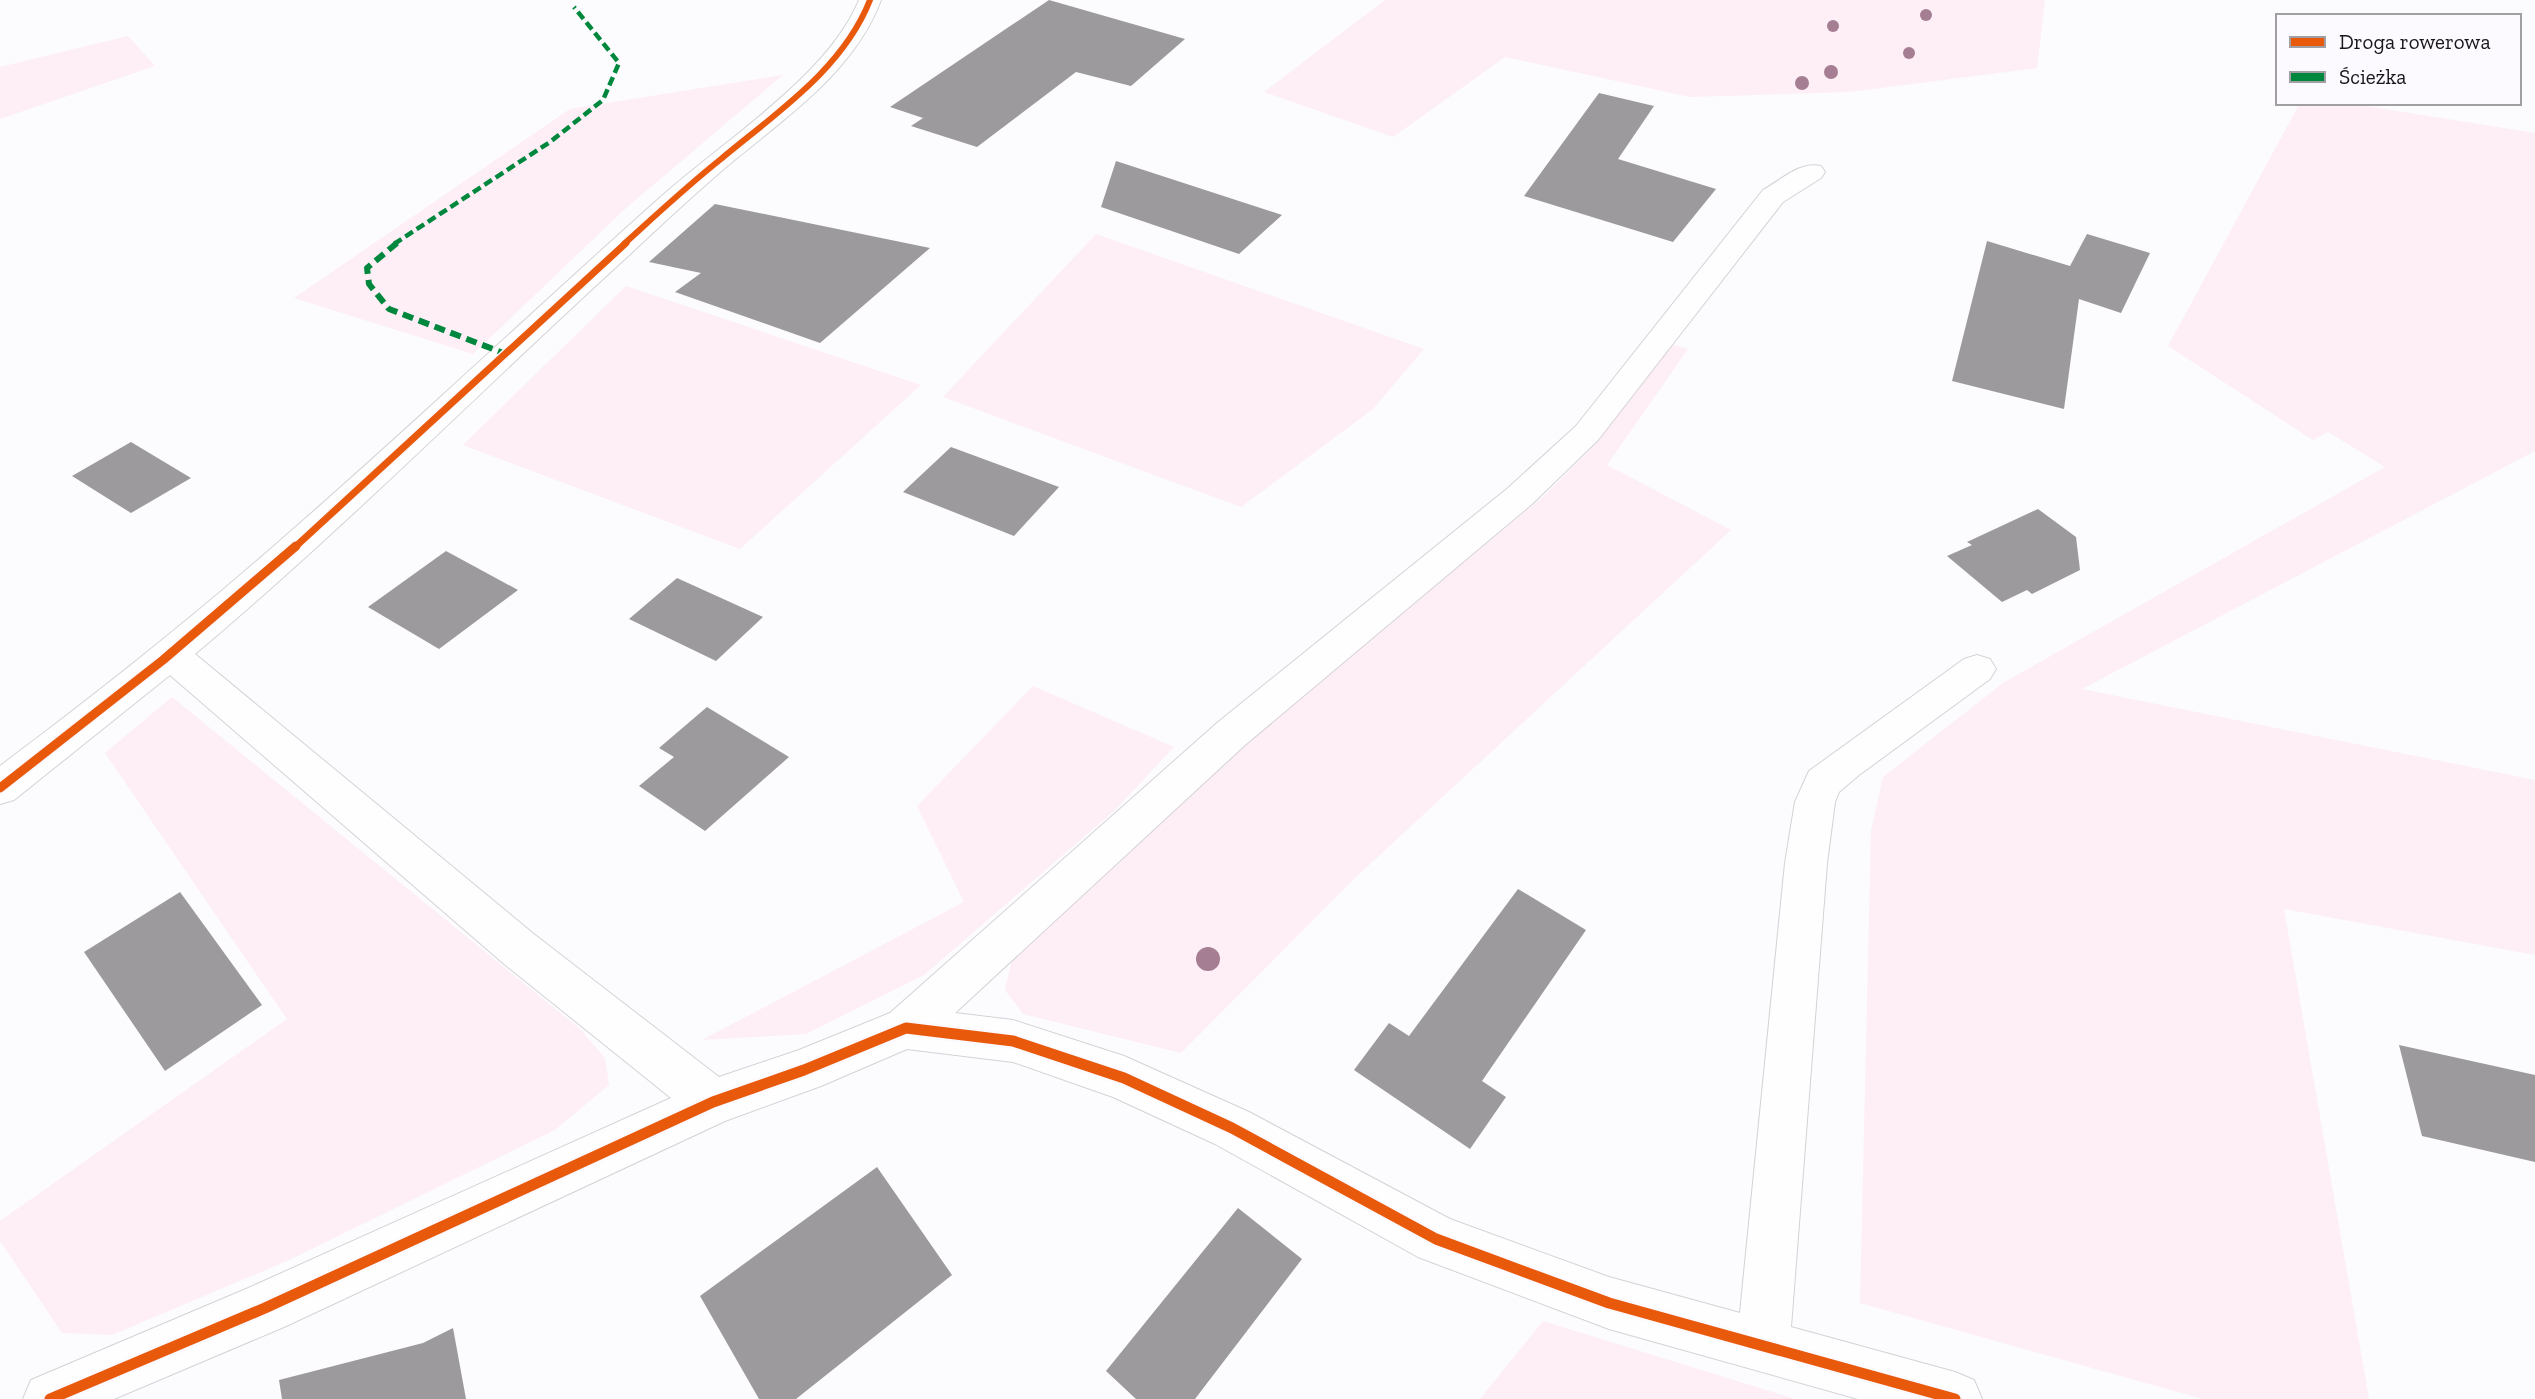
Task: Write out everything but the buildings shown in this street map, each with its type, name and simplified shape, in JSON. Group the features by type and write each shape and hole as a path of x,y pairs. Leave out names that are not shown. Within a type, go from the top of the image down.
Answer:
{"street":[{"path":"0,788 170,654 320,526 654,217 805,87 836,57 854,33 870,0"},
{"path":"50,1399 265,1308 713,1102 804,1070 906,1028 1231,734 1520,496 1577,442 1773,196 1812,172"},
{"path":"170,654 519,949 713,1102"},
{"path":"1763,1347 1806,863 1817,793 1824,782 1845,764 1977,669"},
{"path":"906,1028 1013,1041 1124,1078 1232,1128 1436,1239 1609,1303 1955,1399"}],"shaded area":[{"path":"1385,0 2045,0 2037,68 1849,92 1690,97 1505,57 1393,137 1264,92"},
{"path":"128,36 155,66 0,119 0,67"},
{"path":"783,75 625,209 473,354 294,298 570,109"},
{"path":"2299,105 2360,105 2535,133 2535,451 2082,689 2535,780 2535,955 2284,909 2369,1399 2203,1399 1860,1303 1871,831 1883,777 2003,683 2385,467 2328,432 2313,440 2168,346"},
{"path":"1096,234 1424,349 1373,409 1241,507 943,397"},
{"path":"626,286 921,385 740,549 463,445"},
{"path":"1671,344 1688,349 1607,465 1731,530 1356,877 1181,1053 1023,1014 1005,990 1012,959 1199,781 1544,496 1586,454"},
{"path":"1033,686 1174,747 1114,811 924,975 806,1034 702,1040 964,902 917,806"},
{"path":"172,697 580,1029 605,1058 609,1085 555,1130 287,1261 112,1335 62,1333 0,1241 0,1221 287,1019 105,753"},
{"path":"1543,1321 1792,1398 1794,1399 1480,1399"}],"marked path":[{"path":"506,354 389,309 369,284 367,268 390,247 550,142 603,100 619,63 574,7"}],"cycle path":[{"path":"0,788 123,693 242,594 674,199 811,82 849,41 862,21 870,0"},
{"path":"50,1399 265,1308 713,1102 804,1070 906,1028 1013,1041 1124,1078 1232,1128 1436,1239 1609,1303 1955,1399"}]}
